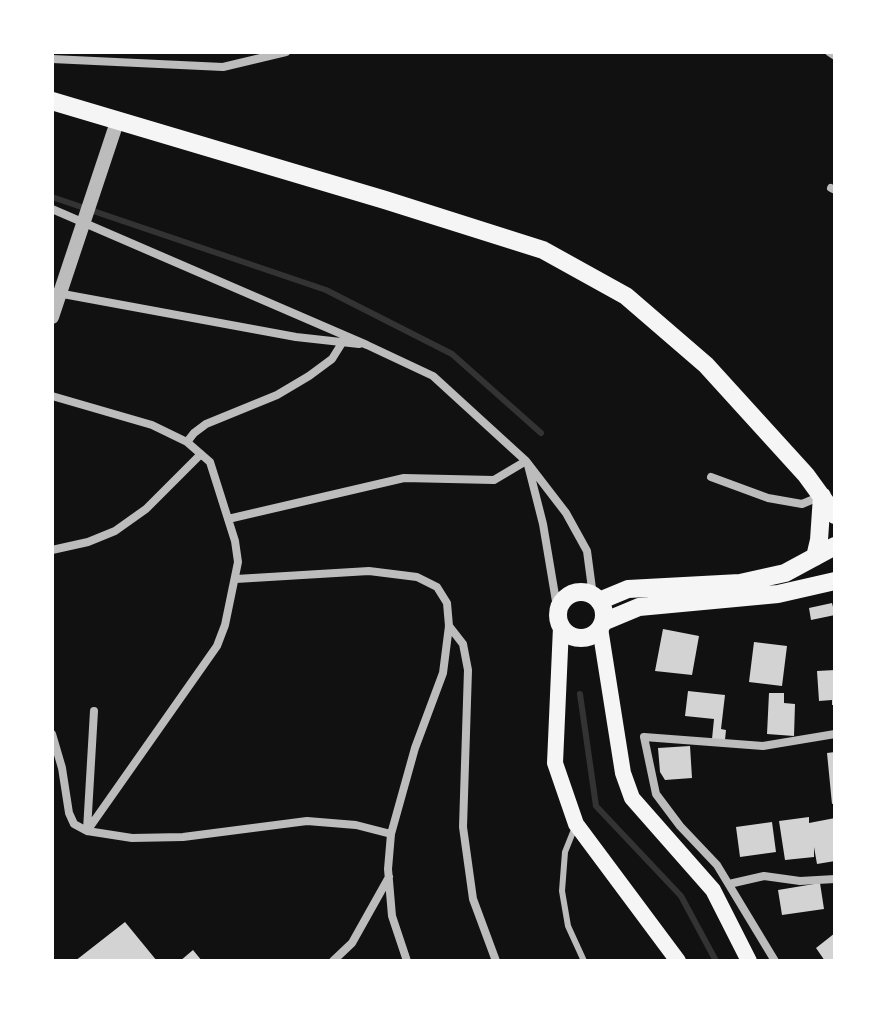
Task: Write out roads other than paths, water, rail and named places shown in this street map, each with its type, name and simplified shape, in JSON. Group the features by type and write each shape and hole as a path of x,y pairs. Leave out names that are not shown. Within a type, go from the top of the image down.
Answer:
{"main road":[{"path":"52,101 543,250 626,296 706,365 828,499 835,515"},
{"path":"815,557 828,499"},
{"path":"596,598 628,589 740,583 785,573 835,546"},
{"path":"560,623 566,633 580,638 588,637 602,625 639,607 778,594 832,579"},
{"path":"678,961 576,824 555,763 558,612 565,598 579,592 596,598 603,607 602,625 623,773 632,798 713,890 749,961"}],"street":[{"path":"52,59 223,67 286,52"},
{"path":"829,52 835,56"},
{"path":"52,317 56,293 117,122"},
{"path":"52,209 85,218 433,376 526,461 566,513 587,551 596,598"},
{"path":"56,293 167,315 367,345"},
{"path":"187,442 206,424 277,395 309,376 332,359 342,343"},
{"path":"52,396 152,425 187,442 210,462 238,562 225,625 217,646 87,831"},
{"path":"52,550 88,542 115,531 146,509 201,454"},
{"path":"228,519 404,478 494,480 526,461"},
{"path":"526,461 543,524 560,623"},
{"path":"711,477 768,498 802,504 828,499"},
{"path":"236,579 369,571 417,577 437,587 447,603 449,626 443,673 415,748 391,834 389,877 392,916 407,961"},
{"path":"449,626 463,644 468,670 463,787 465,842 473,899 496,961"},
{"path":"87,831 94,711"},
{"path":"52,734 62,768 69,813 74,824 87,831 132,838 183,837 307,821 356,825 391,834"},
{"path":"775,961 717,865 680,826 656,794 644,737 763,746 835,734"},
{"path":"729,884 764,876 800,881 835,879"},
{"path":"333,961 352,943 389,877"}],"lane":[{"path":"576,824 565,852 562,891 568,926 584,961"}],"waterway":[{"path":"52,197 326,290 452,354 541,433"},
{"path":"580,694 596,806 681,896 716,961"}]}
